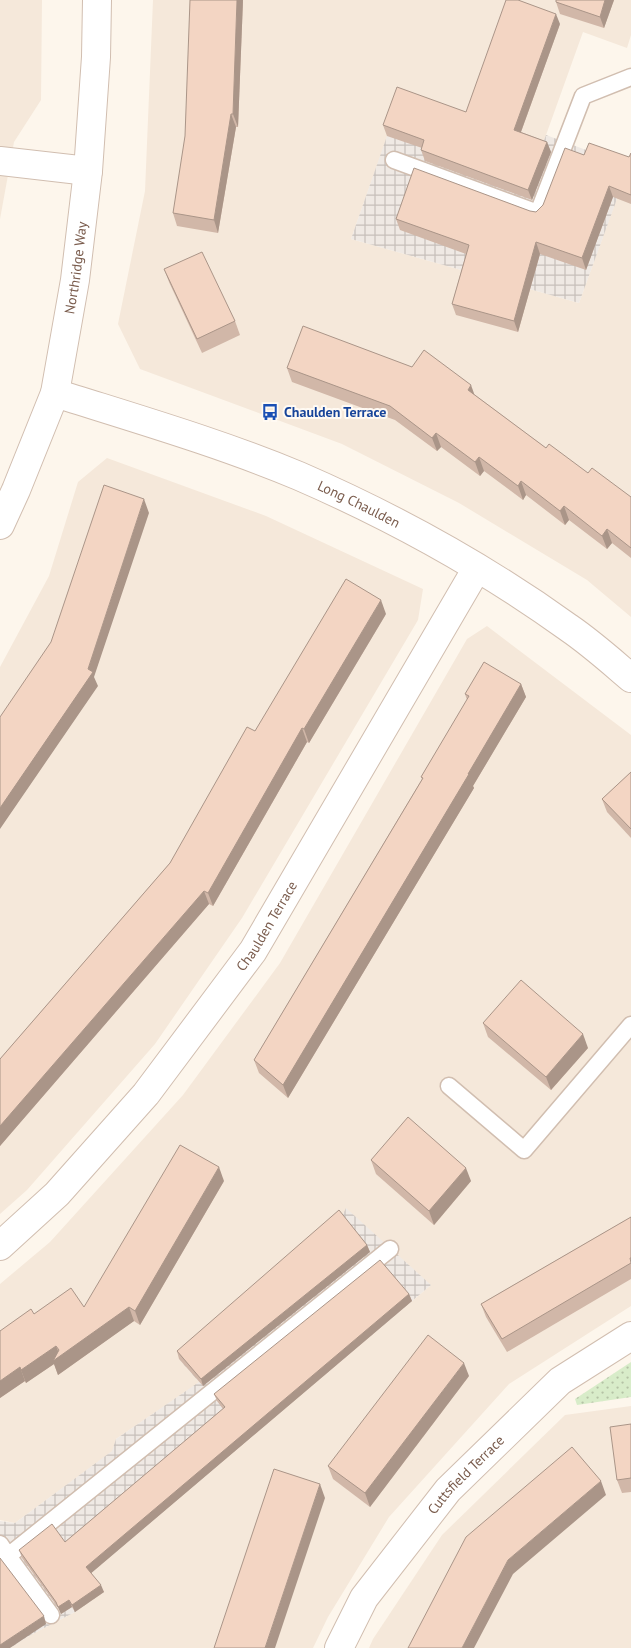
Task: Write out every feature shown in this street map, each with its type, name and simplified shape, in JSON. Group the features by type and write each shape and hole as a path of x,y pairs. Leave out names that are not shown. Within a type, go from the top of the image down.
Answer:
{"street":[{"name":"Northridge Way","path":"0,525 55,393 75,280 88,171 96,57 97,0"},
{"path":"0,162 88,171"},
{"name":"Long Chaulden","path":"55,393 190,436 298,476 387,518 477,568 570,628 631,678"},
{"name":"Chaulden Terrace","path":"0,1246 57,1194 146,1094 253,951 477,568"},
{"name":"Cuttsfield Terrace","path":"339,1648 364,1598 448,1490 560,1381 631,1336"}],"lane":[{"path":"394,160 538,213 583,96 631,78"},
{"path":"449,1086 524,1150 631,1025"},
{"path":"51,1615 4,1550 390,1250"}],"shaded area":[{"path":"0,0 42,0 41,100 14,142 0,219"},
{"path":"153,0 631,0 631,35 627,48 583,32 541,149 401,98 351,239 579,303 631,159 631,617 587,580 459,503 342,444 140,369 118,324 145,191"},
{"path":"546,135 629,166 579,303 351,239 387,136 541,148"},
{"path":"107,458 266,516 423,589 418,620 242,918 155,1044 27,1190 0,1214 0,667 49,576 78,482"},
{"path":"487,626 631,735 631,1306 509,1384 389,1517 328,1617 313,1648 10,1648 75,1612 89,1575 431,1285 341,1218 180,1359 200,1382 116,1439 113,1451 15,1523 0,1520 0,1284 50,1242 183,1095 280,963 467,639"},
{"path":"346,1208 431,1285 89,1574 104,1592 75,1612 10,1648 0,1648 0,1521 15,1523 112,1451 116,1439 199,1382 179,1359 341,1218"},
{"path":"631,1406 631,1648 369,1648 373,1639 442,1535 565,1415"}],"green space":[{"path":"631,1362 631,1397 577,1405 575,1399"}],"building":[{"path":"190,0 237,0 233,114 231,114 214,220 173,213 185,136"},
{"path":"506,0 518,0 556,14 514,130 547,142 528,190 421,150 424,140 383,125 397,87 466,112"},
{"path":"556,0 605,0 600,17 556,2"},
{"path":"589,143 629,157 631,153 631,195 609,186 582,258 536,242 514,321 452,304 469,245 396,219 414,168 536,212 543,205 565,148 584,155"},
{"path":"202,252 235,321 197,339 164,269"},
{"path":"303,326 412,367 424,350 471,385 468,390 546,448 549,444 588,473 592,468 631,497 631,548 607,529 602,536 564,506 560,511 521,481 518,486 479,457 475,462 436,433 432,438 390,406 287,368"},
{"path":"104,485 144,499 88,669 93,672 0,808 0,717 51,642"},
{"path":"346,579 381,600 304,729 302,728 208,893 204,891 0,1126 0,1059 170,863 247,727 255,731"},
{"path":"484,662 521,684 283,1085 254,1060 423,778 421,777 469,696 465,694"},
{"path":"631,772 631,829 602,799"},
{"path":"521,980 583,1034 546,1077 483,1023"},
{"path":"408,1117 466,1168 429,1211 371,1160"},
{"path":"180,1145 219,1167 135,1311 129,1307 53,1361 59,1350 56,1346 21,1370 20,1367 0,1381 0,1331 31,1309 34,1314 71,1288 84,1307"},
{"path":"339,1210 367,1245 201,1379 177,1351"},
{"path":"631,1217 631,1263 502,1339 481,1304"},
{"path":"380,1260 409,1294 86,1567 101,1585 72,1605 69,1600 58,1607 19,1550 52,1524 65,1542 225,1407 214,1394"},
{"path":"428,1335 464,1363 365,1493 328,1466"},
{"path":"631,1424 631,1478 617,1480 610,1427"},
{"path":"572,1447 601,1481 508,1560 462,1648 408,1648 466,1537"},
{"path":"274,1469 320,1484 265,1648 214,1648"},
{"path":"0,1558 44,1616 0,1645"}],"place":[{"name":"Chaulden Terrace","path":"270,412"}]}
